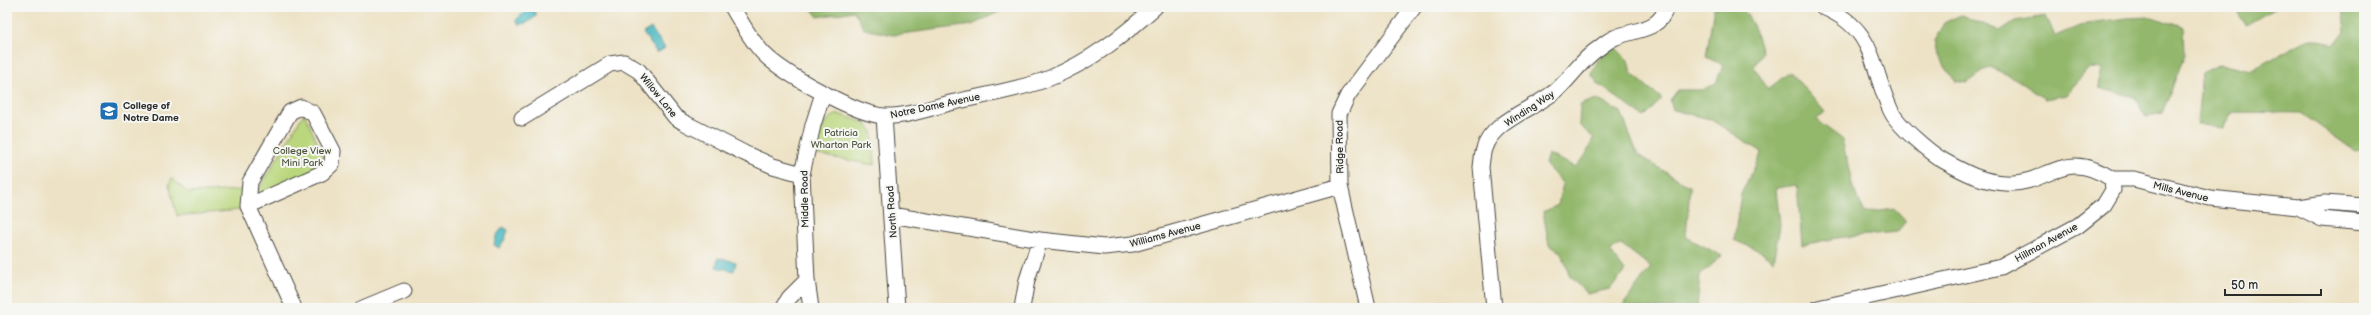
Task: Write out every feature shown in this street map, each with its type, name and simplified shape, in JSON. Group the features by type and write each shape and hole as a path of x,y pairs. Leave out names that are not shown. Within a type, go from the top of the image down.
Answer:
{"street":[{"name":"Notre Dame Avenue","path":"732,7 764,54 773,62 823,93 857,108 884,116 938,106 1049,79 1088,60 1122,37 1155,7"},
{"name":"Ridge Road","path":"1368,308 1340,186 1339,114 1348,94 1414,7"},
{"name":"Winding Way","path":"1494,308 1481,167 1484,148 1492,135 1505,122 1546,99 1597,49 1615,38 1643,30 1656,23 1666,7"},
{"path":"1823,7 1839,14 1857,32 1871,51 1892,112 1904,127 1942,160 1980,180 2007,184 2027,180 2060,168 2082,165 2099,170 2112,179"},
{"name":"Willow Lane","path":"522,118 610,64 624,62 639,70 675,117 744,154 773,166 802,174"},
{"name":"Middle Road","path":"811,308 807,280 802,174 813,125 823,93"},
{"path":"248,206 322,173 332,164 333,151 313,113 301,107 290,112 250,182 248,206 294,308"},
{"name":"North Road","path":"884,116 896,308"},
{"name":"Mills Avenue","path":"2112,179 2134,179 2210,198 2298,207"},
{"name":"Hillman Avenue","path":"1818,308 2001,267 2066,234 2091,216 2104,205 2113,190 2112,179"},
{"name":"Williams Avenue","path":"891,216 1040,240 1104,247 1133,244 1340,186"},
{"path":"2298,207 2325,203 2364,206"},
{"path":"2298,207 2322,219 2364,223"},
{"path":"1022,308 1027,280 1040,240"},
{"path":"783,308 789,298 807,280"},
{"path":"363,308 404,292"}],"green space":[{"path":"810,7 1009,7 972,25 893,35 864,29 854,11 818,17"},
{"path":"1714,7 1742,7 1753,25 1762,52 1754,67 1768,89 1790,72 1825,112 1816,120 1842,139 1853,188 1865,213 1895,209 1906,221 1897,232 1837,238 1802,245 1797,185 1776,188 1780,226 1773,261 1762,252 1734,240 1741,194 1762,152 1710,119 1673,110 1670,100 1678,90 1703,90 1716,83 1723,65 1706,57"},
{"path":"2234,7 2277,7 2246,25"},
{"path":"2342,7 2364,7 2364,149 2355,151 2301,113 2233,112 2223,128 2197,124 2202,73 2220,64 2250,71 2310,38 2334,45 2345,31"},
{"path":"1961,15 2000,31 2015,21 2046,16 2055,36 2087,23 2127,18 2152,17 2183,27 2184,57 2162,113 2146,117 2134,97 2099,88 2101,69 2089,68 2066,95 2045,99 2016,79 1990,67 1967,83 1955,81 1937,55 1934,41 1944,23"},
{"path":"1614,46 1628,60 1631,73 1662,99 1644,117 1598,84 1591,74 1598,60"},
{"path":"1596,99 1621,112 1638,155 1690,187 1686,237 1722,256 1700,275 1697,308 1621,308 1651,267 1621,244 1610,251 1625,271 1610,289 1587,294 1570,277 1562,253 1549,245 1543,212 1558,205 1563,184 1545,164 1548,154 1575,167 1585,156 1594,138 1579,125 1580,105"},
{"name":"College View Mini Park","path":"304,113 327,164 240,210 177,216 169,185 172,178 188,193 259,189"},
{"name":"Patricia Wharton Park","path":"838,114 863,122 872,130 875,165 818,155 821,130 827,121"}],"water":[{"path":"527,9 534,11 537,15 529,22 519,25 516,20"},
{"path":"651,28 665,48 657,53 643,33"},
{"path":"503,227 508,230 505,239 499,248 494,245 496,236"},
{"path":"718,258 736,262 734,271 716,267"}],"place":[{"name":"College of Notre Dame","path":"109,111"}]}
